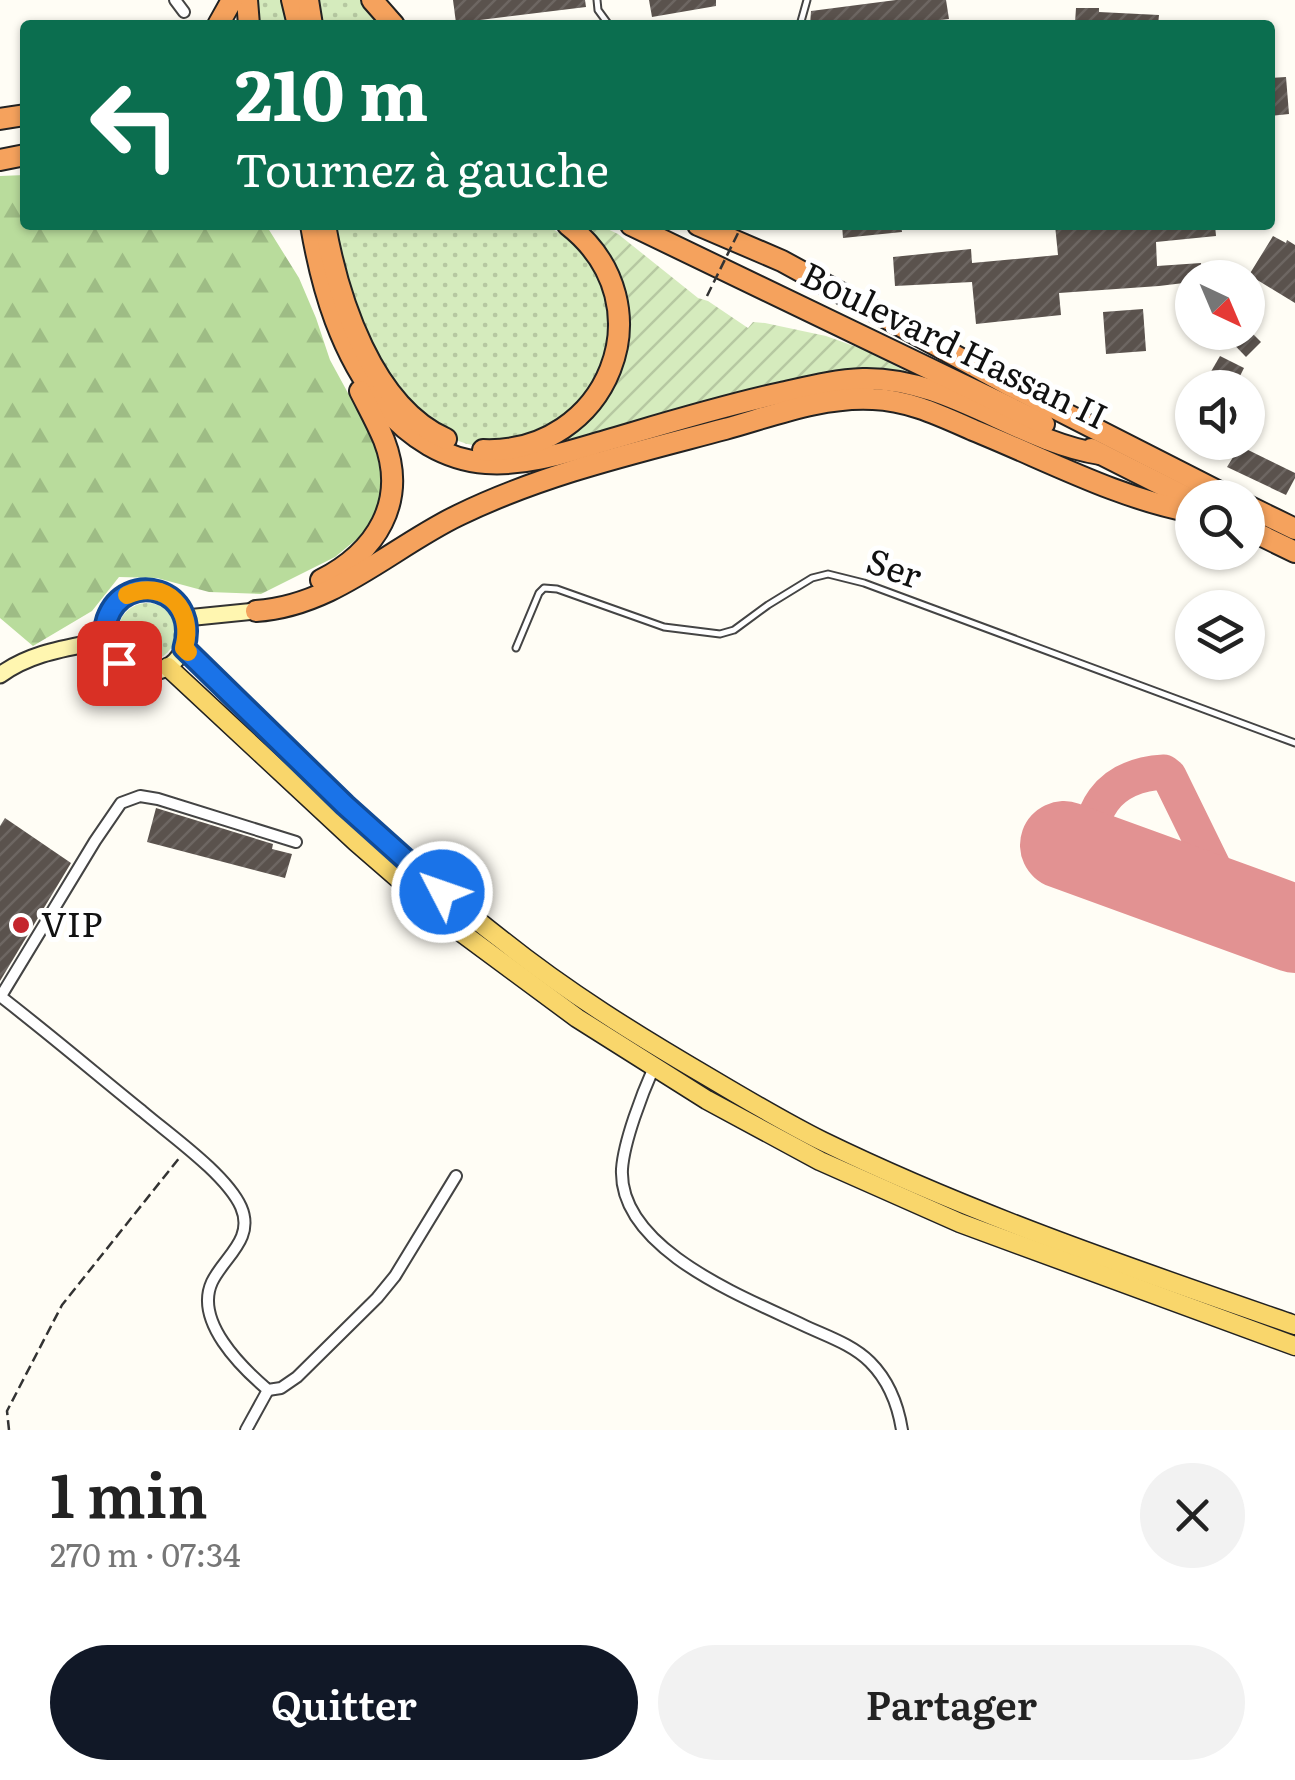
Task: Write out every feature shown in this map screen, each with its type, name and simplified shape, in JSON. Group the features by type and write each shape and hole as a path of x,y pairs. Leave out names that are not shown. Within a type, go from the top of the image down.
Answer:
{"highway":[{"path":"256,610 351,562 375,538 383,521 392,476 385,442 359,390 324,291 312,230"},
{"path":"326,230 352,324 396,399 423,426 441,437 473,448 498,450 536,441 568,423 602,387 615,356 620,312 615,289 600,257 575,230"},
{"name":"Boulevard Hassan II","path":"641,230 994,398 1175,492"},
{"name":"Boulevard Hassan II","path":"739,232 782,261 1008,384 1196,480"},
{"path":"347,350 366,384 406,431 449,454 476,462 504,464 537,459 758,398 813,385 865,379 926,389 1072,450 1100,454"},
{"path":"256,610 276,609 325,592 460,514 572,470 802,408 855,399 920,408 1097,482 1175,508"},
{"path":"1265,514 1295,529"},
{"path":"1265,537 1295,552"}],"main road":[{"path":"160,592 180,607 186,618 184,648 177,659 156,672 130,670 110,653 105,628 114,605 124,596 160,592"},
{"path":"186,618 256,610"},
{"path":"0,675 26,659 106,640"},
{"path":"184,648 345,805 460,908 542,970 670,1055 803,1132 943,1196 1295,1324"},
{"path":"168,666 414,894 535,988 654,1067 774,1138 936,1213 1295,1346"}],"street":[{"path":"175,0 184,12"},
{"path":"296,842 158,799 140,796 121,803 0,996 188,1148 241,1208 244,1225 239,1244 212,1282 208,1304 212,1320 233,1356 268,1390 281,1388 297,1377 377,1298 395,1276 456,1176"},
{"path":"654,1067 622,1167 626,1194 639,1223 683,1263 849,1346 868,1360 890,1392 902,1430"},
{"path":"246,1430 268,1390"}],"lane":[{"name":"Ser","path":"516,648 544,588 557,589 664,627 720,634 734,630 812,578 828,574 882,590 1295,743"}],"path":[{"path":"707,296 739,232"},
{"path":"9,1430 7,1410 62,1306 188,1148"}],"green space":[{"path":"253,0 282,0 287,20 254,20"},
{"path":"316,0 362,0 378,20 320,20"},
{"path":"20,175 20,230 269,230 299,278 330,360 373,439 382,469 380,495 363,534 335,557 261,594 209,592 157,578 119,577 92,611 33,646 0,618 0,176"},
{"path":"333,230 554,230 592,266 608,304 609,345 596,388 543,432 483,446 460,442 418,413 384,368 358,321"},
{"path":"587,230 618,234 698,298 748,328 753,322 765,323 826,336 865,350 913,375 858,370 823,373 543,450 602,401 624,358 628,334 622,286 599,243"},
{"path":"147,603 168,611 176,632 168,653 147,661 126,653 118,632 126,611"}],"building":[{"path":"453,0 585,0 586,7 480,20 456,20"},
{"path":"649,0 716,0 716,6 652,17"},
{"path":"896,0 946,0 949,19 810,20 811,11"},
{"path":"1076,8 1159,15 1158,20 1075,20"},
{"path":"1286,77 1289,114 1275,115 1275,78"},
{"path":"842,230 902,232 843,238"},
{"path":"1056,230 1215,230 1216,236 1156,242 1157,266 1175,265 1175,284 1059,293 1061,315 976,324 972,282 895,286 893,257 971,249 972,263 1058,255"},
{"path":"1273,236 1295,245 1295,303 1265,285 1265,260 1258,260"},
{"path":"1143,309 1146,351 1106,354 1103,312"},
{"path":"1220,356 1244,368 1243,370 1212,370"},
{"path":"1265,458 1295,473 1295,478 1286,495 1265,485 1265,480 1254,480 1227,467 1231,460"},
{"path":"156,808 273,844 272,849 292,854 285,878 147,842"},
{"name":"VIP","path":"5,818 71,863 0,981 0,826"}],"taxiway":[{"path":"1190,891 1155,899 1126,893 1106,875 1094,851 1093,825 1104,800 1127,781 1164,772 1169,776 1218,876 1261,917"}],"runway":[{"path":"1064,845 1295,929"}],"slow traffic":[{"path":"127,595 148,590 171,598 186,618 184,648 188,652"}],"place":[{"name":"VIP","path":"21,925"}],"route":[{"path":"119,663 106,640 105,628 114,605 124,596 148,590 171,598 186,618 184,648 345,805 442,892"}]}
